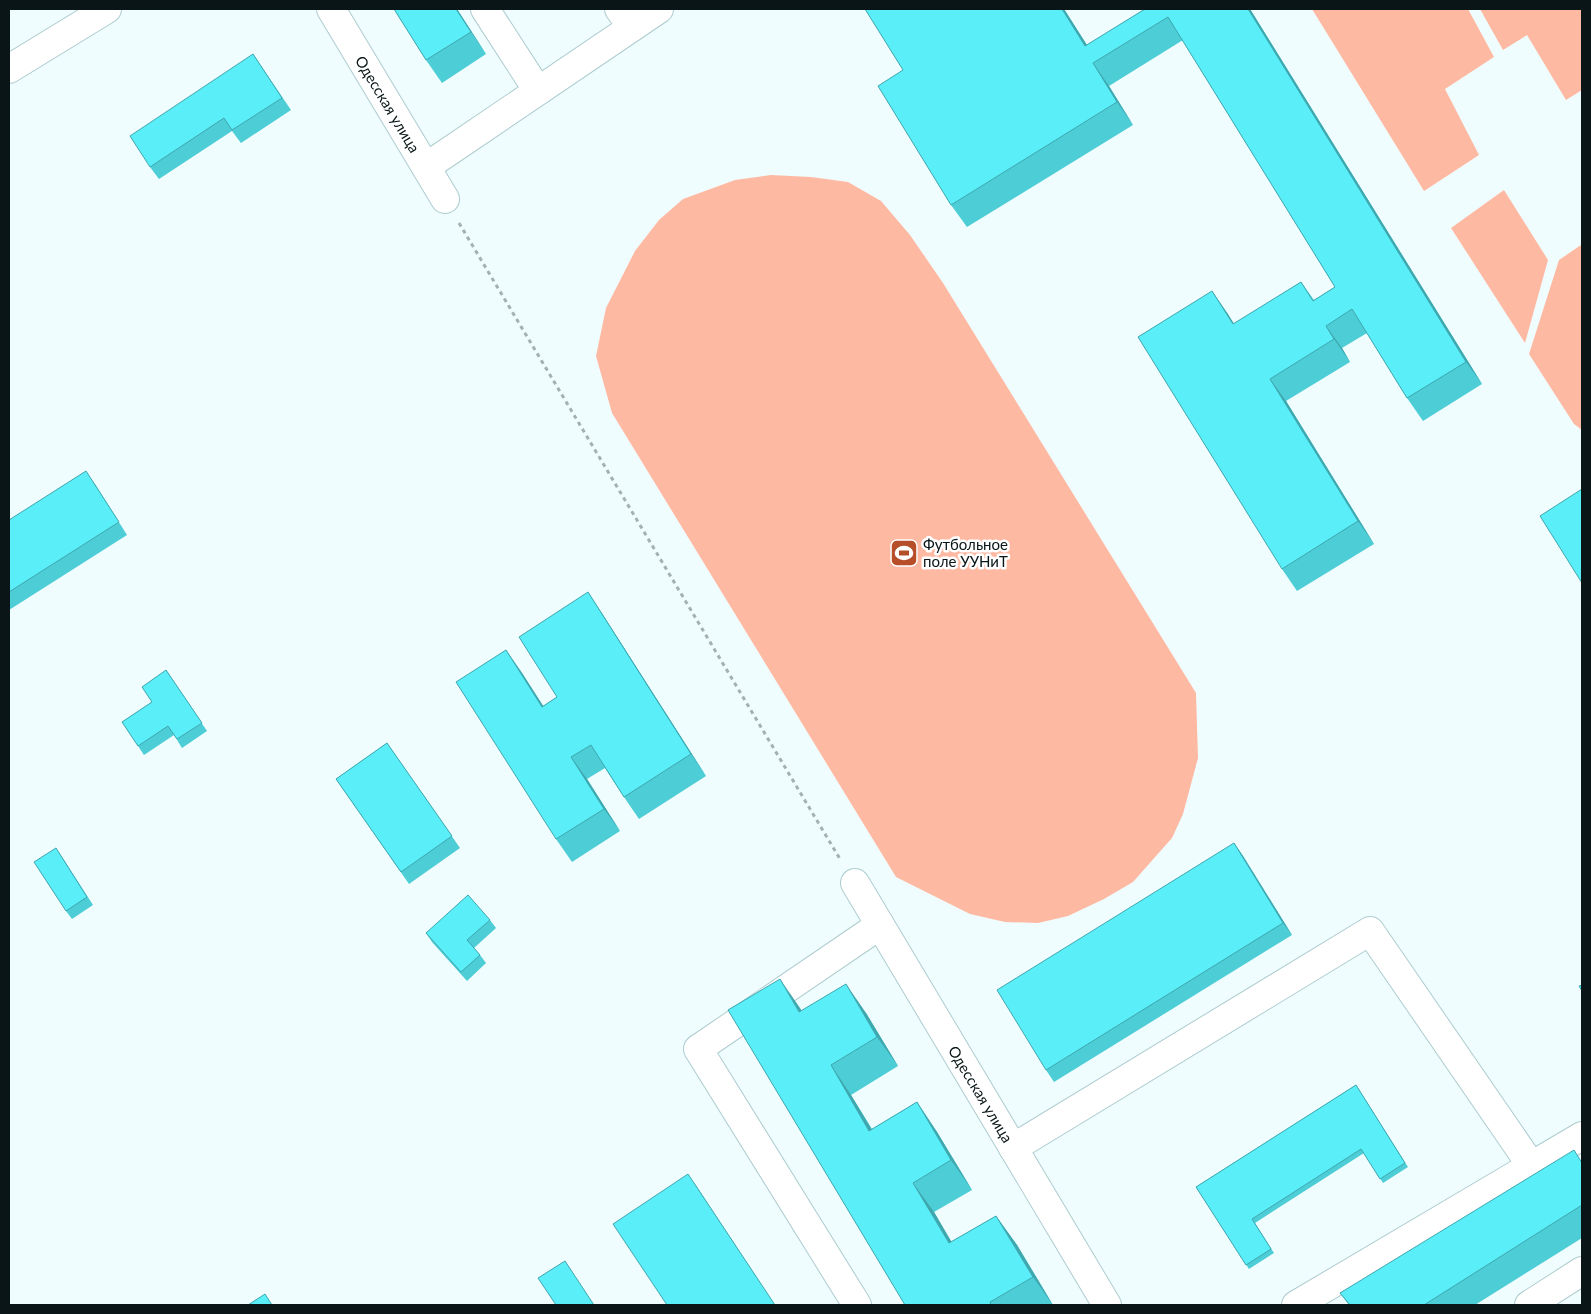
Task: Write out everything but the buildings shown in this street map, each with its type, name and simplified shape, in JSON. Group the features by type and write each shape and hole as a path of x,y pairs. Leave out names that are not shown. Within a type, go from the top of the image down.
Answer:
{"street":[{"path":"9,69 107,9"},
{"name":"Одесская улица","path":"331,9 445,199"},
{"path":"485,9 538,91"},
{"path":"426,167 538,91 625,18 659,9"},
{"name":"Одесская улица","path":"855,883 1107,1305"},
{"path":"857,1305 698,1049 880,925"},
{"path":"1014,1148 1370,930 1530,1165"},
{"path":"1296,1305 1582,1136"},
{"path":"1529,1305 1582,1270"}],"path":[{"path":"445,199 855,883"}],"shaded area":[{"path":"1312,9 1468,9 1494,57 1445,89 1479,155 1424,191"},
{"path":"1480,9 1582,9 1582,90 1566,100 1527,35 1503,50"},
{"name":"Футбольное поле УУНиТ","path":"771,175 811,177 848,182 881,201 910,235 943,283 1196,693 1198,758 1183,814 1172,838 1133,882 1104,899 1068,916 1038,923 1005,922 970,914 896,877 612,413 596,356 606,308 635,251 659,220 683,199 735,180"},
{"path":"1504,190 1548,260 1525,343 1451,228"},
{"path":"1581,245 1582,430 1574,424 1529,354 1559,260"}],"place":[{"name":"Футбольное поле УУНиТ","path":"904,553"}]}
